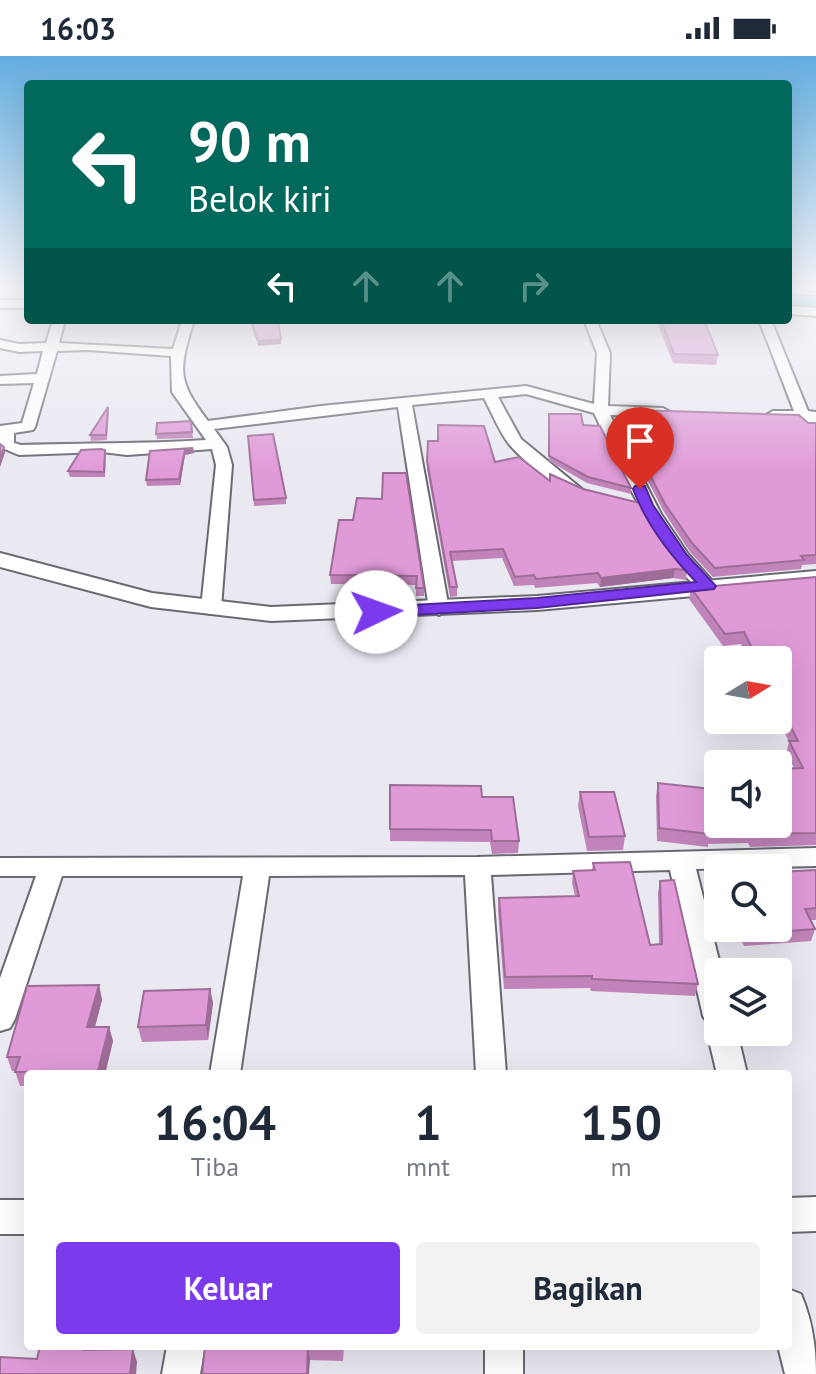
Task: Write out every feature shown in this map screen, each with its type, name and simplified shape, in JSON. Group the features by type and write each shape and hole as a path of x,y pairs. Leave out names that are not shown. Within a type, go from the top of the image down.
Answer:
{"street":[{"path":"53,350 28,427 3,430 6,445 19,450 102,447 127,450 217,444"},
{"path":"105,350 177,353"},
{"path":"178,350 179,392 217,444 224,465 211,608"},
{"path":"605,350 600,410 640,504 681,558 708,586"},
{"path":"779,350 816,431"},
{"path":"0,380 44,378"},
{"path":"205,426 404,402 534,391 600,410 677,412"},
{"path":"489,394 515,441 530,456 567,486 594,497"},
{"path":"404,402 439,609"},
{"path":"757,415 810,416"},
{"path":"1,564 151,600 271,614 537,603 816,578"},
{"path":"0,867 477,866 816,857"},
{"path":"681,861 704,958"},
{"path":"477,866 491,1070"},
{"path":"0,1019 52,868"},
{"path":"226,1070 257,868"},
{"path":"725,1046 731,1070"},
{"path":"792,1215 816,1214"},
{"path":"0,1217 24,1217"},
{"path":"792,1324 804,1374"},
{"path":"181,1374 185,1350"},
{"path":"504,1350 504,1374"}],"building":[{"path":"672,350 716,350 718,355 674,354"},
{"path":"108,407 106,435 90,435"},
{"path":"634,410 799,415 808,423 816,423 816,555 801,556 804,560 715,568 692,543 665,504 623,423 640,423"},
{"path":"549,414 581,414 583,425 600,426 631,488 588,477 549,456"},
{"path":"191,421 192,432 156,434 157,423"},
{"path":"438,425 484,426 495,462 519,457 550,481 550,474 583,489 640,503 669,549 687,570 601,578 598,573 536,579 534,575 515,577 503,549 450,552 457,587 450,587 427,461 428,441 438,441"},
{"path":"273,434 286,498 254,500 248,436"},
{"path":"193,448 185,450 179,479 146,480 150,451"},
{"path":"81,450 105,450 104,472 68,471"},
{"path":"383,473 406,473 424,588 416,588 417,576 330,575 339,520 353,520 357,498 382,499"},
{"path":"816,577 816,833 792,833 792,768 803,768 789,741 798,741 792,729 792,646 751,646 744,632 725,634 691,588"},
{"path":"658,783 704,788 704,833 659,828"},
{"path":"390,785 481,786 482,797 513,797 519,841 492,841 491,830 390,829"},
{"path":"580,792 614,792 625,836 589,837"},
{"path":"630,862 650,945 662,944 660,881 674,880 698,984 592,979 592,976 505,977 499,898 579,896 573,871 595,870 593,863"},
{"path":"816,870 816,908 805,909 815,929 792,931 792,871"},
{"path":"99,985 87,1027 109,1027 98,1070 15,1072 20,1057 7,1057 27,986"},
{"path":"210,989 206,1025 138,1027 144,991"},
{"path":"39,1350 133,1350 130,1374 0,1374 0,1357 37,1359"},
{"path":"205,1350 308,1350 307,1374 202,1374"}],"route":[{"path":"376,612 537,603 708,586 681,558 646,505 640,489"}]}
